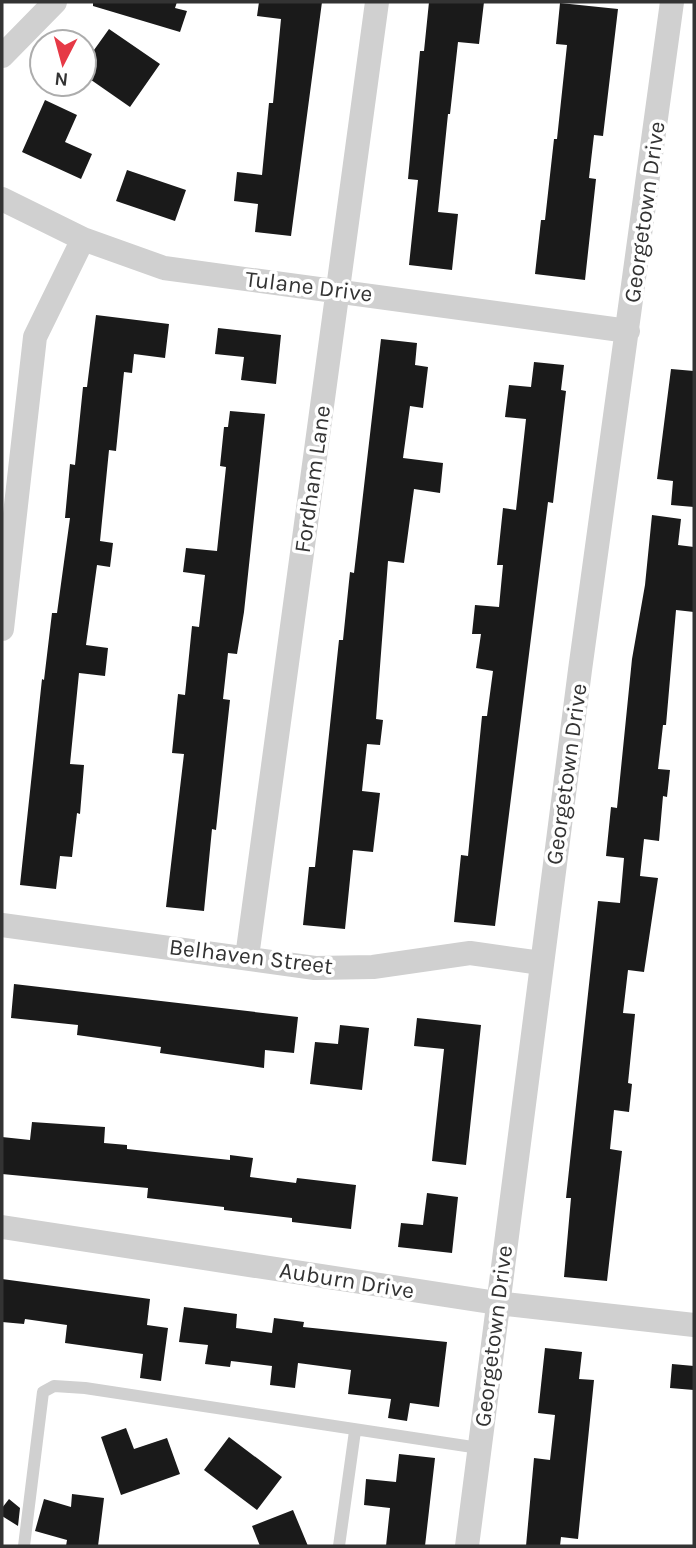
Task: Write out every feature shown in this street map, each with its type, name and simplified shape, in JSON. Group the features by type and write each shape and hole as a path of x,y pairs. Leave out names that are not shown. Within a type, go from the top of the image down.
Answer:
{"street":[{"path":"2,56 55,2"},
{"name":"Fordham Lane","path":"247,957 377,2"},
{"name":"Georgetown Drive","path":"467,1546 541,963 672,2"},
{"name":"Tulane Drive","path":"2,199 83,239 164,268 338,289 628,331"},
{"path":"2,629 35,337 83,239"},
{"name":"Belhaven Street","path":"2,925 315,968 373,967 470,953 541,963"},
{"name":"Auburn Drive","path":"2,1227 497,1303 694,1325"}],"lane":[{"path":"24,1546 43,1392 54,1386 85,1388 479,1448"},
{"path":"339,1546 355,1431"}],"building":[{"path":"93,2 177,2 175,8 187,11 180,32 93,6"},
{"path":"259,2 322,2 291,236 255,232 258,204 234,201 237,172 262,175 269,103 273,103 281,19 257,16"},
{"path":"429,2 484,2 479,44 458,42 448,114 438,212 458,214 452,270 409,265 418,180 408,179 420,51 424,51"},
{"path":"560,3 618,9 603,136 594,135 589,178 596,179 585,280 535,274 541,220 545,220 554,139 557,139 567,45 556,44"},
{"path":"109,29 160,64 130,107 98,85 98,44"},
{"path":"45,100 77,115 65,142 92,154 81,179 22,152"},
{"path":"127,170 186,190 175,221 116,201"},
{"path":"96,315 169,324 165,358 134,354 132,373 124,372 116,451 109,450 100,541 113,543 110,567 97,565 86,645 108,648 105,676 79,673 70,764 84,765 80,814 77,813 72,857 60,856 56,889 20,885 42,679 44,680 52,613 57,613 70,518 65,518 70,464 75,465 83,387 87,387"},
{"path":"218,328 281,335 276,384 241,380 244,357 215,354"},
{"path":"381,339 417,343 415,365 428,367 423,408 410,406 403,458 443,463 440,493 414,489 404,563 388,561 376,719 383,720 380,745 367,744 362,791 380,793 373,852 353,850 345,929 303,925 309,867 315,867 339,640 343,640 350,572 354,573"},
{"path":"534,362 564,365 561,390 566,391 553,503 548,502 495,926 454,922 461,855 468,856 482,716 487,716 493,671 476,668 481,634 472,634 475,605 499,607 503,565 497,565 503,508 516,510 526,419 505,417 509,385 531,387"},
{"path":"671,369 694,371 694,507 671,505 673,481 657,479"},
{"path":"230,411 265,414 244,612 237,654 228,653 223,699 230,700 204,911 166,907 184,754 172,753 178,694 185,695 192,626 199,627 205,575 183,572 186,548 217,551 226,467 220,466 224,427 228,427"},
{"path":"652,515 681,519 678,545 694,547 694,612 676,610 666,725 663,725 658,769 670,770 667,797 663,796 659,841 644,839 640,876 658,878 644,972 628,970 623,1013 635,1014 628,1083 632,1084 629,1112 614,1110 610,1149 622,1151 607,1281 564,1277 571,1198 566,1198 598,901 620,903 624,858 606,856 611,807 617,808 632,659 645,585"},
{"path":"14,984 298,1017 294,1053 265,1050 264,1068 160,1053 161,1047 77,1035 78,1025 11,1018"},
{"path":"417,1018 481,1025 466,1165 432,1161 444,1049 414,1046"},
{"path":"340,1025 369,1028 362,1090 310,1084 315,1042 338,1044"},
{"path":"32,1122 105,1127 104,1143 127,1145 127,1149 230,1160 230,1155 253,1158 250,1177 296,1183 297,1178 356,1185 351,1229 292,1222 292,1218 224,1210 224,1207 147,1198 148,1188 2,1174 2,1137 30,1140"},
{"path":"427,1193 458,1197 452,1253 398,1247 401,1223 423,1225"},
{"path":"2,1279 150,1299 147,1325 168,1328 161,1381 140,1378 143,1354 65,1343 67,1325 25,1319 24,1324 2,1322"},
{"path":"184,1307 237,1314 236,1328 272,1333 274,1318 304,1322 303,1327 447,1342 439,1407 410,1403 407,1421 388,1418 391,1399 348,1394 351,1370 298,1363 295,1388 270,1385 272,1366 231,1361 230,1367 205,1364 208,1345 179,1342"},
{"path":"545,1348 582,1352 579,1379 594,1380 578,1539 561,1537 560,1546 526,1546 534,1458 550,1460 555,1415 538,1413"},
{"path":"672,1364 694,1366 694,1390 670,1388"},
{"path":"126,1428 134,1449 167,1438 180,1474 121,1495 101,1437"},
{"path":"229,1437 282,1477 257,1510 204,1470"},
{"path":"399,1454 435,1458 425,1546 386,1546 390,1508 364,1505 366,1479 396,1482"},
{"path":"72,1494 104,1498 98,1546 66,1546 67,1540 35,1531 44,1499 71,1507"},
{"path":"9,1499 20,1508 18,1526 2,1516 2,1508"},
{"path":"293,1510 308,1546 260,1546 252,1526"}]}
